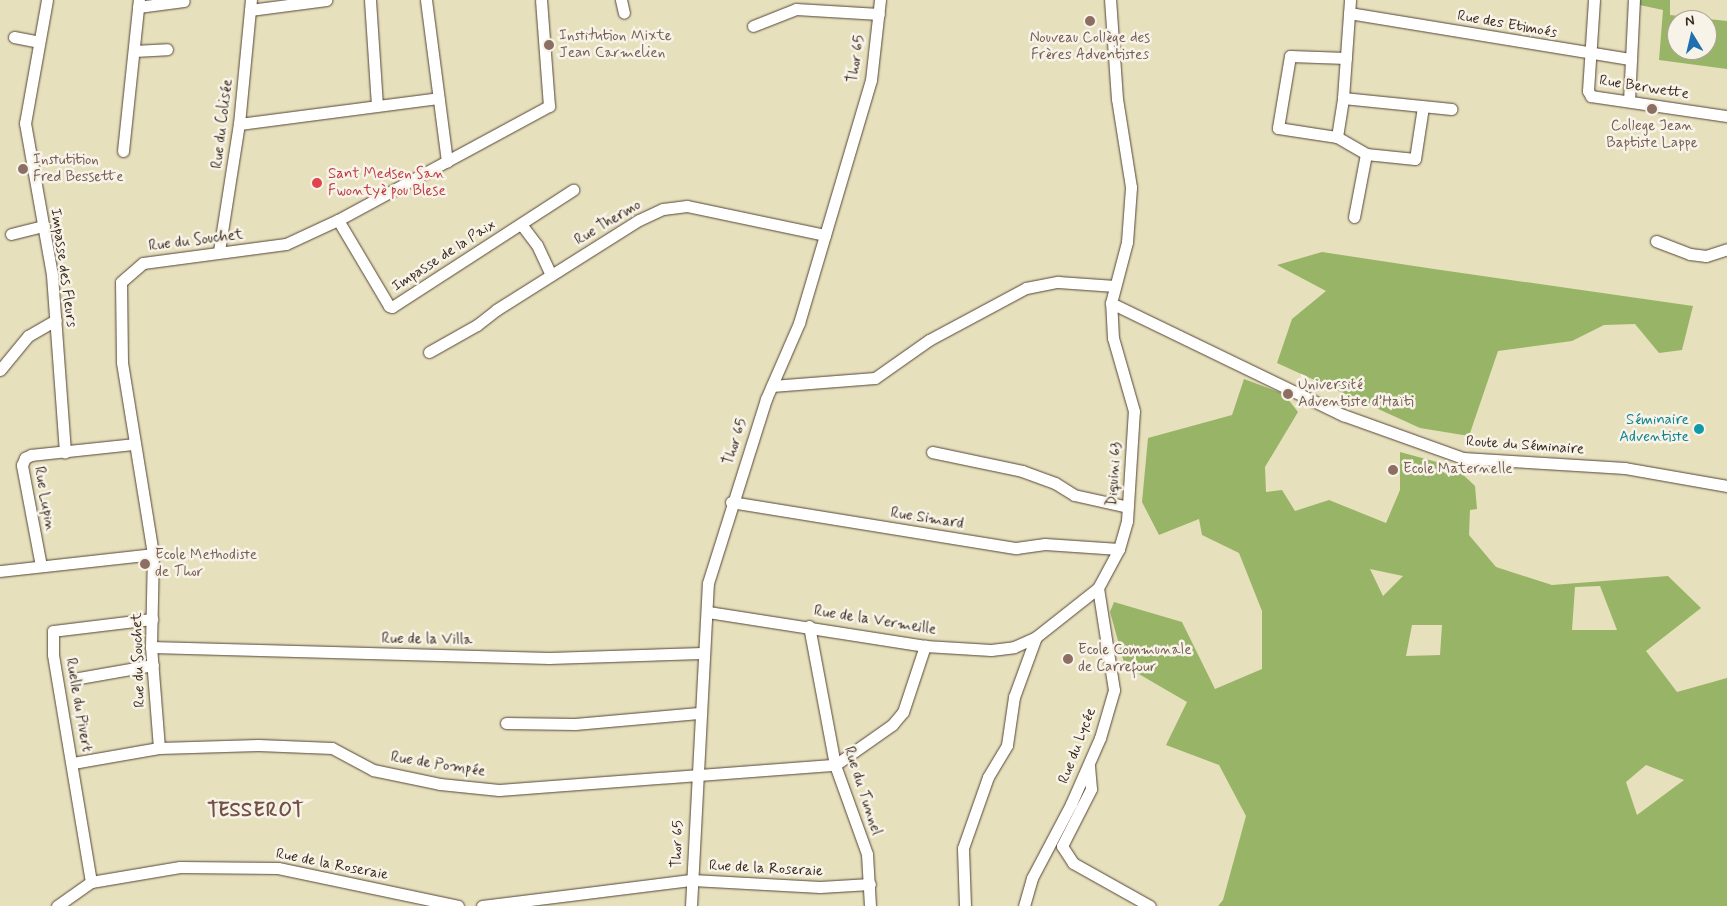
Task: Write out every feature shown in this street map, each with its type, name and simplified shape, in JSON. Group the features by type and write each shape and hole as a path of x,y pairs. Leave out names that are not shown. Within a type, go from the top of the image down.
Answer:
{"street":[{"name":"Impasse des Fleurs","path":"47,0 25,123 44,226 56,320 65,453"},
{"path":"251,5 326,0"},
{"path":"370,0 377,105"},
{"path":"426,0 447,162"},
{"name":"Rue du Souchet","path":"159,748 151,648 153,554 122,362 121,282 143,263 219,251 236,252 286,244 338,220 550,104 541,0"},
{"path":"621,0 624,14"},
{"name":"Thor 65","path":"691,906 702,653 708,612 708,583 731,502 772,386 799,323 871,80 880,0"},
{"name":"Diquini 63","path":"1036,637 1098,588 1119,549 1128,507 1134,411 1113,338 1111,303 1127,242 1131,187 1117,99 1110,0"},
{"path":"1337,137 1343,98 1350,0"},
{"name":"Rue Berwette","path":"1594,0 1589,93 1727,116"},
{"path":"1629,101 1634,0"},
{"path":"123,151 139,4 184,2"},
{"name":"Rue du Colisée","path":"219,251 239,124 251,5"},
{"path":"753,26 796,9 879,14"},
{"name":"Rue des Etimoés","path":"1349,13 1591,54 1631,59"},
{"path":"14,37 39,42"},
{"path":"134,51 167,49"},
{"path":"1346,58 1290,56 1277,125 1281,129 1337,137 1366,154 1415,159 1423,107"},
{"path":"239,124 438,98"},
{"path":"1343,98 1451,109"},
{"path":"1354,217 1366,154"},
{"name":"Impasse de la Paix","path":"338,220 388,306 392,307 573,190"},
{"name":"Rue Thermo","path":"429,352 477,325 496,310 639,220 663,209 687,206 825,235"},
{"path":"521,224 537,245 551,275"},
{"path":"11,234 44,226"},
{"path":"1656,241 1690,254 1706,256 1727,249"},
{"path":"772,386 875,378 929,340 1026,288 1058,282 1115,286"},
{"name":"Route du Séminaire","path":"1111,303 1343,414 1463,458 1625,468 1727,486"},
{"path":"0,370 28,336 56,320"},
{"name":"Rue Lupin","path":"41,566 22,465 30,455 65,453 134,444"},
{"path":"932,452 1022,471 1055,482 1074,496 1128,507"},
{"name":"Rue Simard","path":"731,502 1016,548 1045,544 1119,549"},
{"path":"0,571 153,554"},
{"name":"Rue du Lycée","path":"1024,906 1032,878 1089,764 1114,690 1098,588"},
{"name":"Rue de la Vermeille","path":"708,612 810,626 925,646 990,650 1014,647 1036,637"},
{"name":"Ruelle du Pivert","path":"92,882 53,654 53,631 152,619"},
{"name":"Rue du Tunnel","path":"810,626 835,765 867,854 870,906"},
{"path":"964,906 963,848 988,777 1007,745 1014,697 1036,637"},
{"path":"835,765 892,725 903,712 925,646"},
{"name":"Rue de la Villa","path":"151,648 549,658 702,653"},
{"path":"79,678 153,665"},
{"path":"506,722 575,724 699,713"},
{"name":"Rue de Pompée","path":"73,763 159,748 258,745 332,748 373,770 440,784 499,790 696,773 835,765"},
{"path":"1089,764 1092,789 1062,846 1073,863 1150,906"},
{"name":"Rue de la Roseraie","path":"57,906 92,882 180,867 278,868 458,906"},
{"name":"Rue de la Roseraie","path":"482,906 692,880 820,887 870,884"}],"green space":[{"path":"1635,0 1670,0 1670,10 1667,10 1667,60 1717,60 1717,20 1727,21 1727,69 1659,60 1663,10 1635,4"},
{"path":"1322,252 1693,306 1682,350 1659,353 1635,324 1604,325 1572,341 1498,351 1469,436 1420,428 1277,363 1292,319 1326,291 1277,265"},
{"path":"1244,379 1284,394 1298,412 1265,467 1266,492 1282,490 1295,511 1329,500 1386,523 1400,490 1400,452 1455,467 1475,486 1477,509 1470,510 1469,535 1496,567 1552,585 1668,576 1701,608 1646,651 1677,692 1727,678 1727,906 1218,906 1223,900 1246,816 1219,765 1166,745 1187,702 1125,666 1110,612 1114,602 1182,622 1215,689 1262,669 1262,611 1239,553 1202,535 1199,519 1159,535 1142,502 1148,438 1232,415","holes":["1370,569 1403,576 1383,596","1600,586 1617,630 1572,630 1575,587","1412,625 1442,625 1440,655 1406,656","1646,765 1684,780 1637,815 1626,782"]}],"place":[{"name":"Nouveau Collège des Frères Adventistes","path":"1090,21"},
{"name":"Institution Mixte Jean Carmelien","path":"549,45"},
{"name":"College Jean Baptiste Lappe","path":"1652,109"},
{"name":"Instutition Fred Bessette","path":"23,169"},
{"name":"Sant Medsen San Fwontyè pou Blese","path":"317,183"},
{"name":"Université Adventiste d’Haïti","path":"1288,394"},
{"name":"Séminaire Adventiste","path":"1699,429"},
{"name":"Ecole Maternelle","path":"1393,470"},
{"name":"Ecole Methodiste de Thor","path":"145,564"},
{"name":"Ecole Communale de Carrefour","path":"1068,659"}],"district":[{"name":"TESSEROT","path":"256,810"}]}
